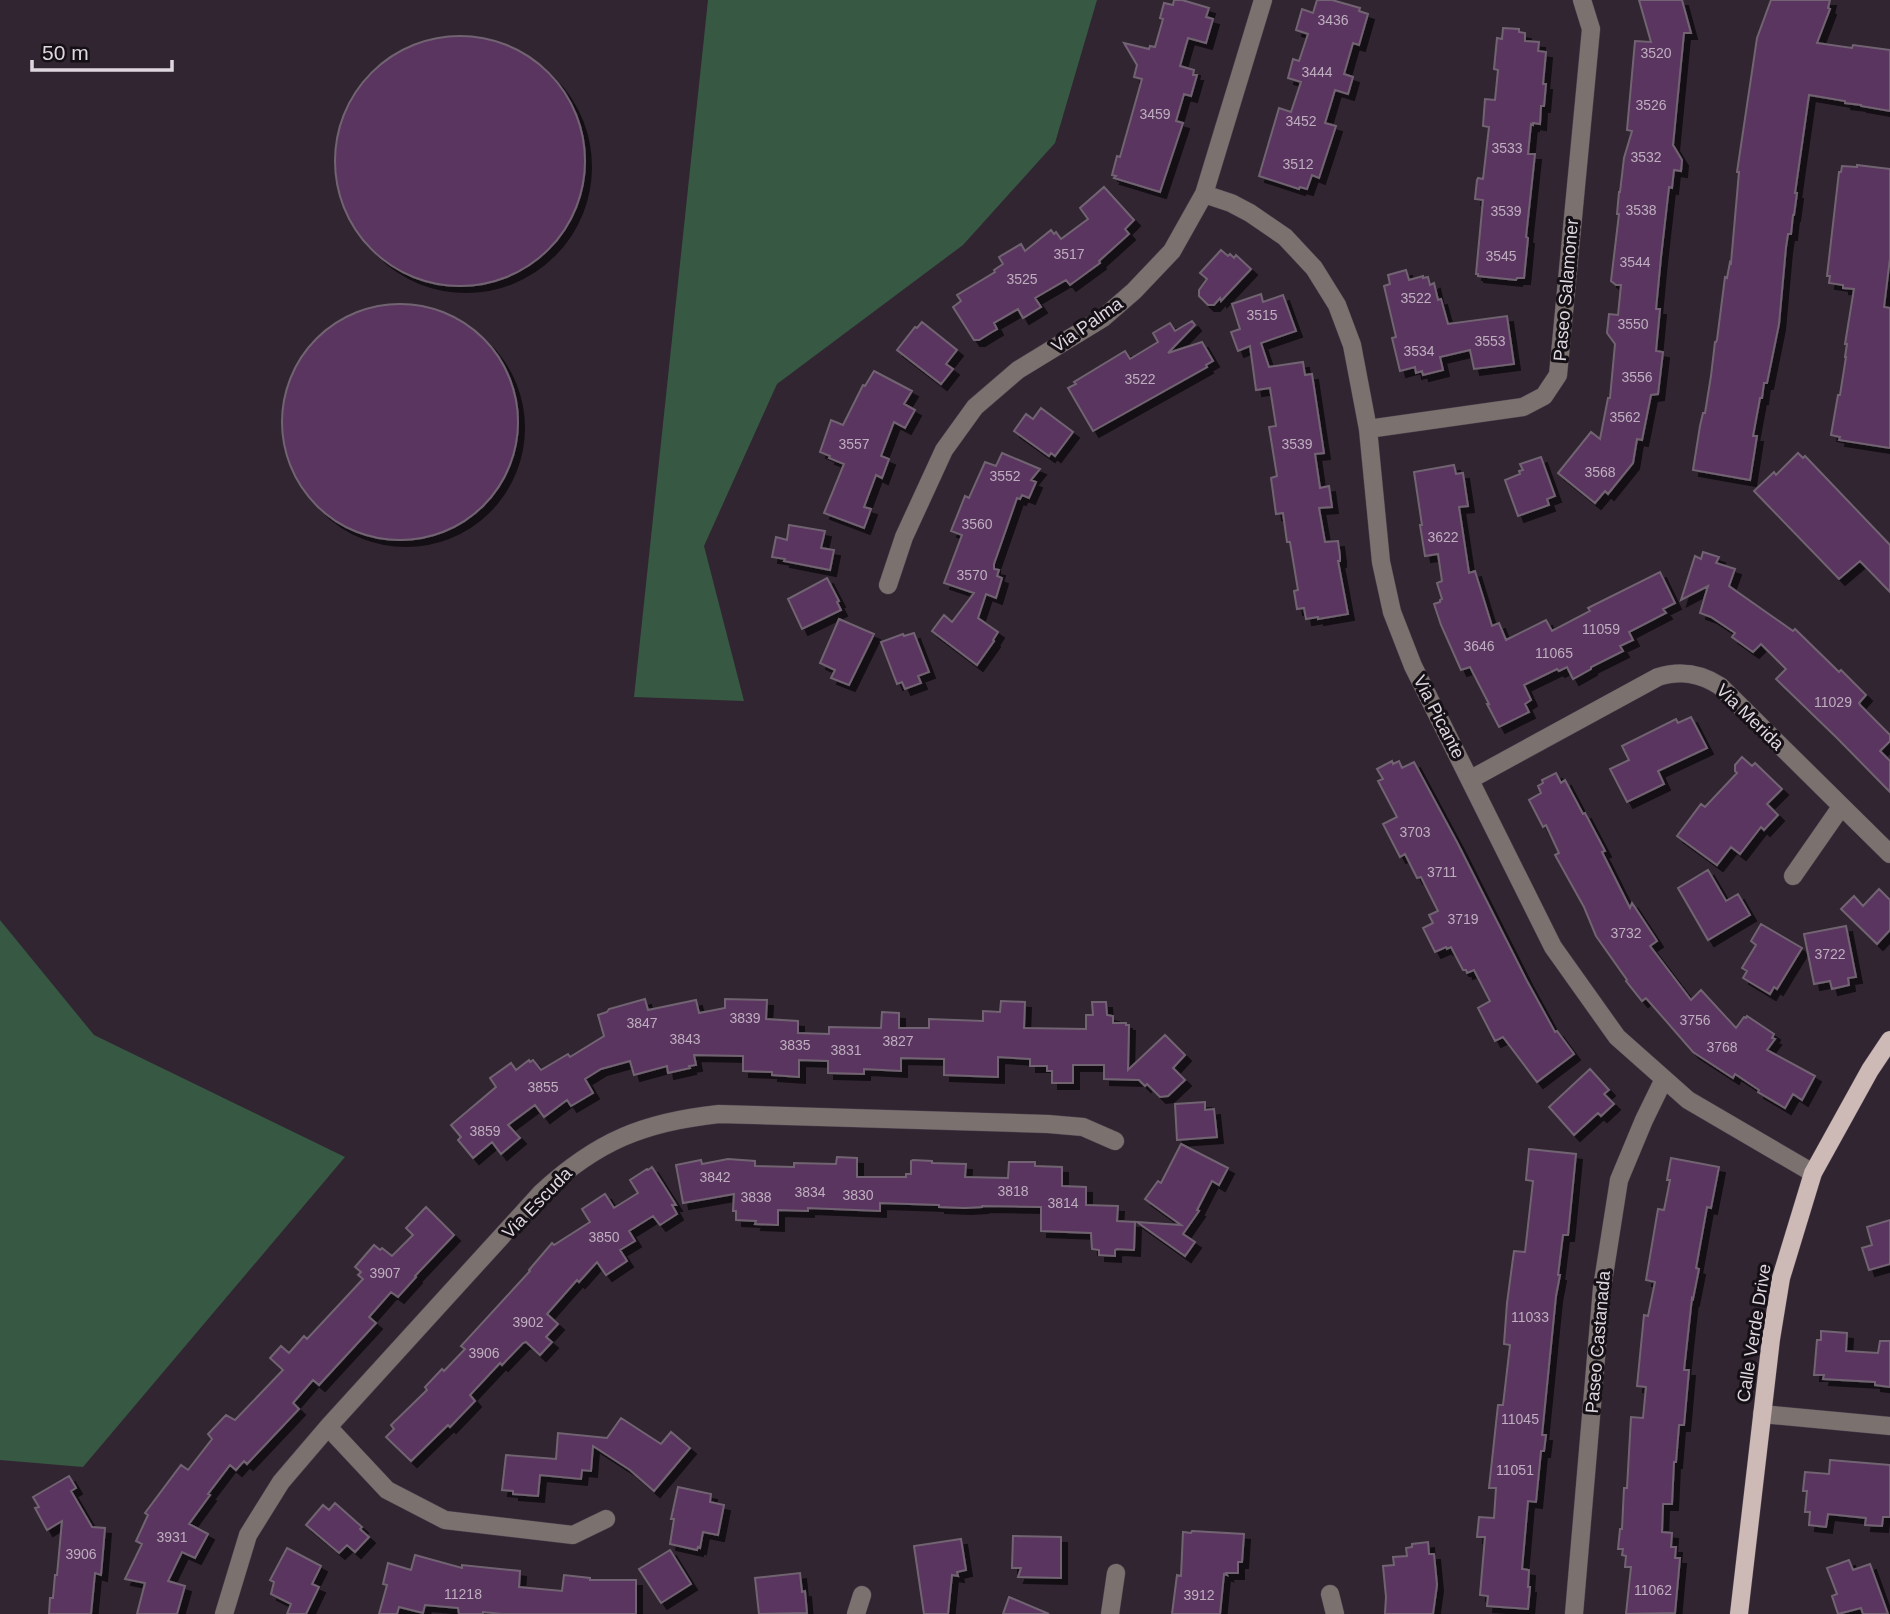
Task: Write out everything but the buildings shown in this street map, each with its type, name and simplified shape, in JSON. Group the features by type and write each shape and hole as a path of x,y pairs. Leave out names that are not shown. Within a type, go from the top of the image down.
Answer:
{"main road":[{"name":"Calle Verde Drive","path":"1739,1614 1770,1339 1781,1278 1813,1173 1870,1070 1890,1040"}],"street":[{"name":"Via Palma","path":"888,585 904,537 944,450 975,407 1018,370 1103,318 1135,291 1172,251 1204,194 1264,0"},
{"name":"Paseo Salamoner","path":"1368,429 1523,407 1544,396 1558,375 1591,29 1582,0"},
{"name":"Via Picante","path":"1204,194 1231,203 1268,224 1300,251 1320,276 1337,305 1352,345 1368,429 1381,562 1392,612 1413,666 1553,947 1617,1037 1688,1100 1813,1173"},
{"name":"Via Merida","path":"1471,779 1658,677 1685,673 1710,679 1720,686 1890,854"},
{"path":"1793,876 1841,807"},
{"name":"Paseo Castanada","path":"1574,1614 1602,1288 1619,1180 1664,1079"},
{"name":"Via Escuda","path":"224,1614 248,1535 281,1482 541,1193 561,1175 601,1147 644,1128 668,1121 719,1114 1048,1124 1083,1127 1115,1141"},
{"path":"1762,1414 1890,1426"},
{"path":"328,1427 387,1490 445,1520 573,1535 606,1519"},
{"path":"1110,1614 1116,1573"},
{"path":"1330,1594 1335,1614"},
{"path":"856,1614 862,1595"}],"green space":[{"path":"708,0 1097,0 1055,143 963,245 777,384 704,546 744,701 634,697"},
{"path":"0,920 94,1035 345,1157 83,1467 0,1460"}]}
